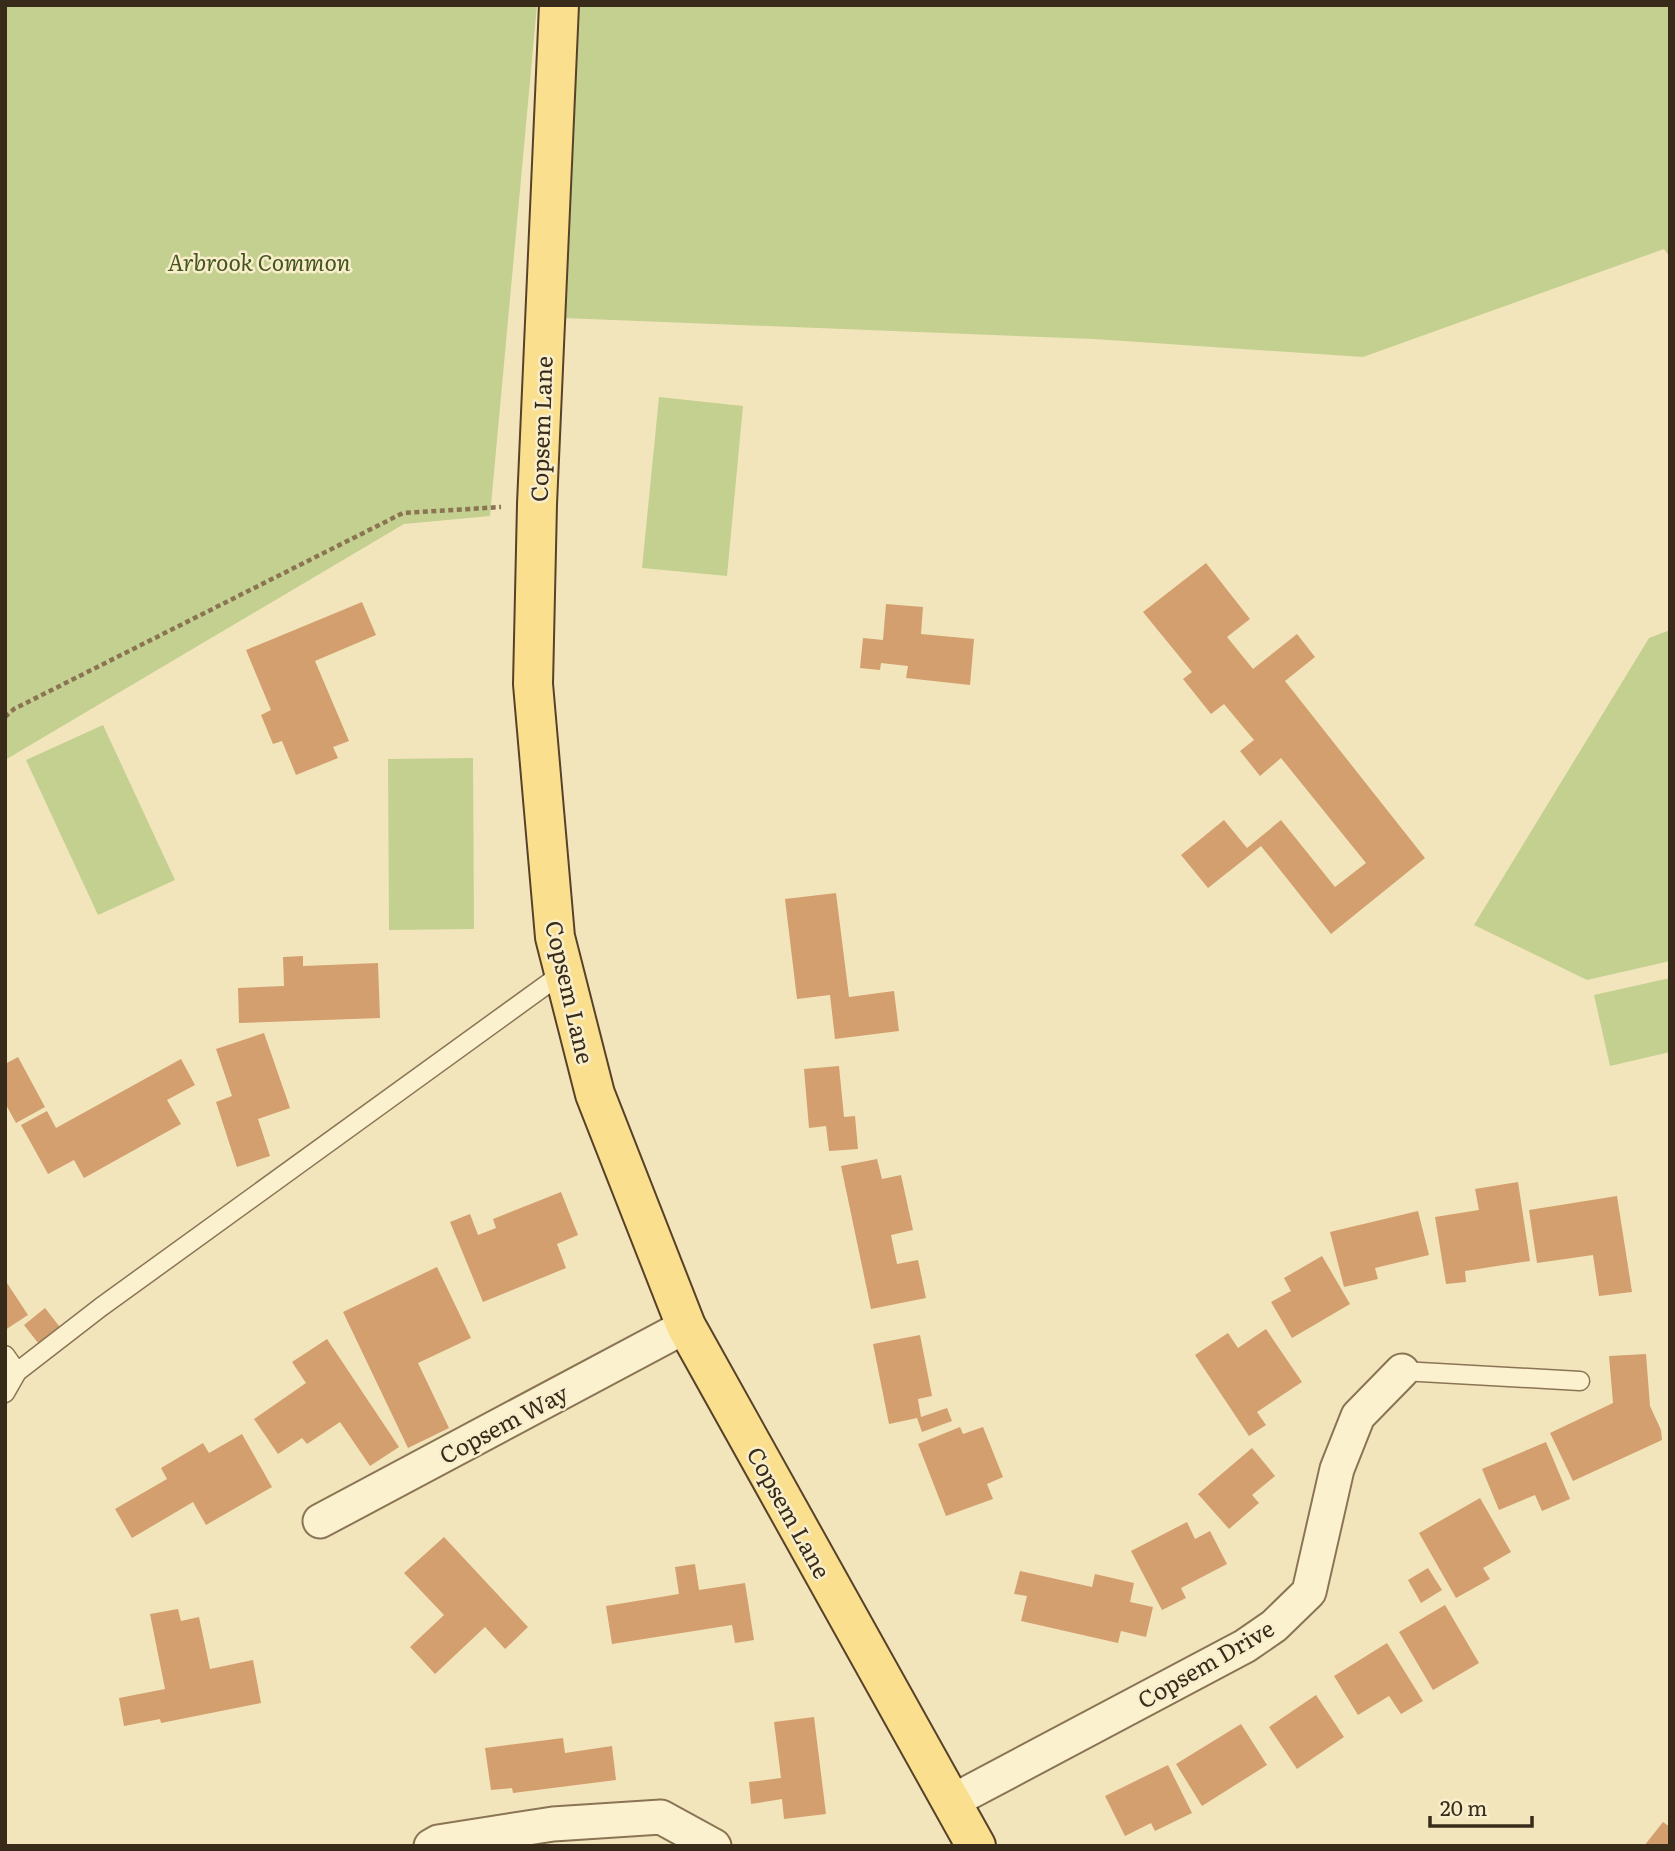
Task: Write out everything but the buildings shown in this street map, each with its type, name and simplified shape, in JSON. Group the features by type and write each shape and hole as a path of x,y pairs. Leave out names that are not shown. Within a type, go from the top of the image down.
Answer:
{"main road":[{"name":"Copsem Lane","path":"559,5 537,505 533,703 555,937 595,1094 686,1326 976,1846"}],"street":[{"name":"Copsem Way","path":"320,1521 686,1326"},
{"name":"Copsem Drive","path":"951,1802 1245,1646 1274,1626 1309,1592 1337,1469 1358,1416 1402,1371"},
{"path":"431,1846 438,1842 553,1824 660,1817 714,1846"}],"lane":[{"path":"5,1393 17,1372 101,1307 564,972"},
{"path":"5,1355 17,1372"},
{"path":"1402,1371 1580,1381"}],"path":[{"path":"5,717 14,709 403,513 537,505"}],"green space":[{"name":"Arbrook Common","path":"5,5 537,5 490,516 404,524 5,760"},
{"path":"578,5 1670,5 1670,257 1664,249 1363,357 1094,339 563,318"},
{"path":"659,397 743,406 727,576 642,568"},
{"path":"1670,630 1670,961 1587,980 1474,925 1649,638"},
{"path":"103,725 175,880 98,915 26,760"},
{"path":"473,758 474,929 389,930 388,759"},
{"path":"1670,978 1670,1052 1610,1066 1594,995"}]}
